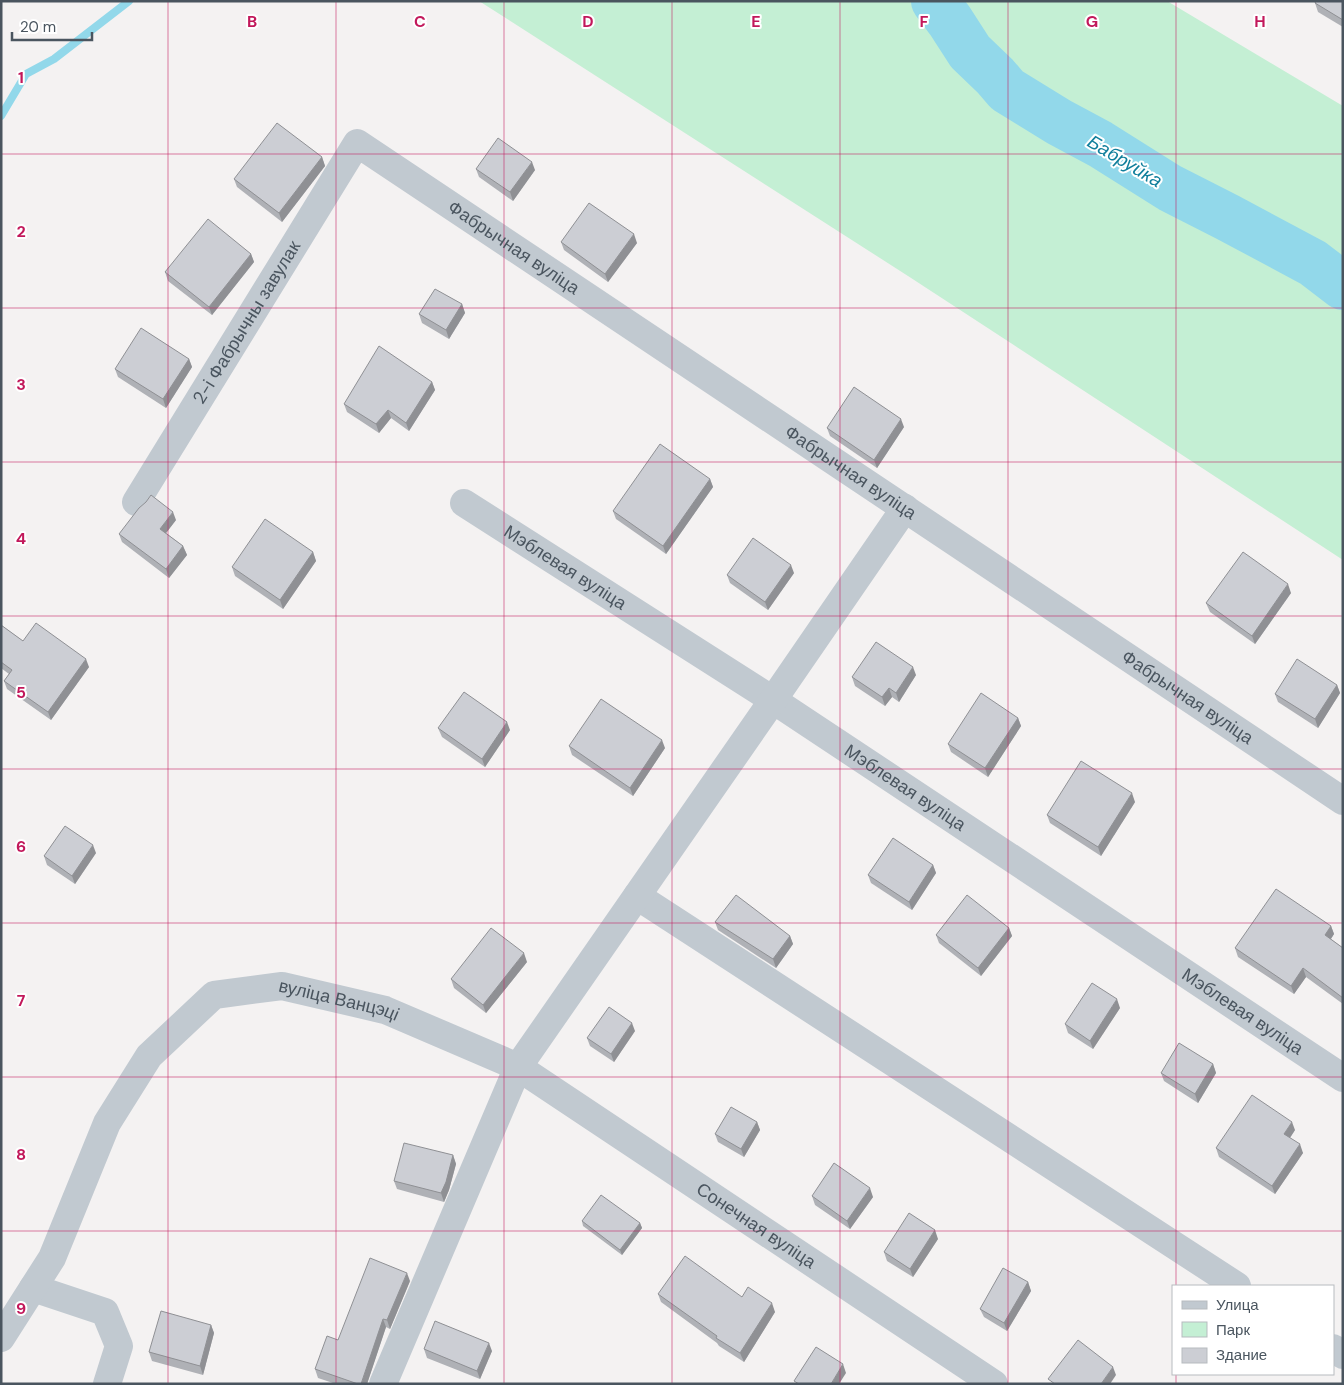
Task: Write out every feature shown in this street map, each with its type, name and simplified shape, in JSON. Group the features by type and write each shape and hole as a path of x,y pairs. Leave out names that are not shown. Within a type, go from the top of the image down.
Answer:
{"street":[{"name":"2-і Фабрычны завулак","path":"136,502 357,143"},
{"name":"Фабрычная вуліца","path":"357,143 1343,801"},
{"name":"Мэблевая вуліца","path":"464,503 773,700 1343,1078"},
{"path":"383,1384 518,1067 905,508"},
{"path":"637,896 1235,1285"},
{"name":"вуліца Ванцэці","path":"1,1338 52,1258 107,1124 149,1056 214,995 282,986 385,1010 518,1067"},
{"name":"Сонечная вуліца","path":"518,1067 994,1384"},
{"path":"33,1288 105,1312 119,1346 107,1384"}],"green space":[{"path":"479,1 1167,1 1343,106 1343,560 908,276"}],"building":[{"path":"1316,1 1343,1 1343,20 1315,3"},
{"path":"277,123 322,157 279,213 234,179"},
{"path":"498,138 532,162 510,192 476,169"},
{"path":"589,203 634,234 605,274 561,242"},
{"path":"208,219 251,254 209,307 165,272"},
{"path":"435,289 462,304 446,330 419,314"},
{"path":"141,328 189,359 163,399 115,369"},
{"path":"379,346 432,382 406,423 388,410 376,424 344,404"},
{"path":"854,387 901,419 874,460 827,428"},
{"path":"660,444 710,479 663,546 613,511"},
{"path":"151,495 173,512 160,529 183,546 166,569 119,534"},
{"path":"265,519 313,552 280,600 232,567"},
{"path":"753,538 791,565 765,602 727,575"},
{"path":"1243,552 1288,584 1252,636 1206,603"},
{"path":"36,623 86,659 48,712 4,681 12,670 1,662 1,625 23,641"},
{"path":"876,642 913,667 896,693 889,688 882,697 852,677"},
{"path":"1297,659 1337,685 1315,719 1275,694"},
{"path":"464,692 507,722 482,759 438,728"},
{"path":"981,693 1018,718 985,768 948,744"},
{"path":"601,699 662,740 630,788 569,746"},
{"path":"1081,761 1132,793 1098,847 1047,815"},
{"path":"65,826 93,845 72,876 44,856"},
{"path":"893,838 933,865 909,902 868,875"},
{"path":"1276,889 1331,926 1325,935 1343,948 1343,998 1303,968 1291,986 1235,948"},
{"path":"736,895 790,936 773,959 715,922"},
{"path":"967,895 1009,928 978,968 936,935"},
{"path":"491,928 524,953 483,1005 451,979"},
{"path":"1092,983 1117,999 1090,1041 1065,1024"},
{"path":"609,1007 632,1023 611,1054 587,1038"},
{"path":"1179,1043 1213,1064 1195,1094 1161,1073"},
{"path":"1252,1095 1292,1122 1284,1134 1300,1144 1272,1186 1216,1148"},
{"path":"731,1107 757,1122 741,1149 715,1134"},
{"path":"404,1143 453,1155 441,1193 394,1181"},
{"path":"834,1163 870,1188 847,1221 812,1196"},
{"path":"601,1195 640,1223 620,1250 582,1221"},
{"path":"909,1213 935,1230 910,1269 884,1252"},
{"path":"685,1256 742,1297 748,1287 772,1303 740,1353 716,1338 717,1336 658,1294"},
{"path":"370,1258 407,1273 387,1320 383,1319 361,1384 358,1384 315,1369 327,1336 338,1340"},
{"path":"1003,1268 1028,1282 1004,1323 980,1309"},
{"path":"161,1311 211,1325 200,1366 149,1352"},
{"path":"435,1321 489,1343 477,1371 424,1349"},
{"path":"1078,1340 1113,1367 1101,1384 1055,1384 1048,1379"},
{"path":"816,1347 843,1364 831,1384 799,1384 794,1381"}],"waterway":[{"path":"1,116 26,74 54,59 129,1"},
{"name":"Бабруйка","path":"935,1 970,52 1007,90 1059,122 1100,144 1170,188 1313,263 1343,286"}]}
